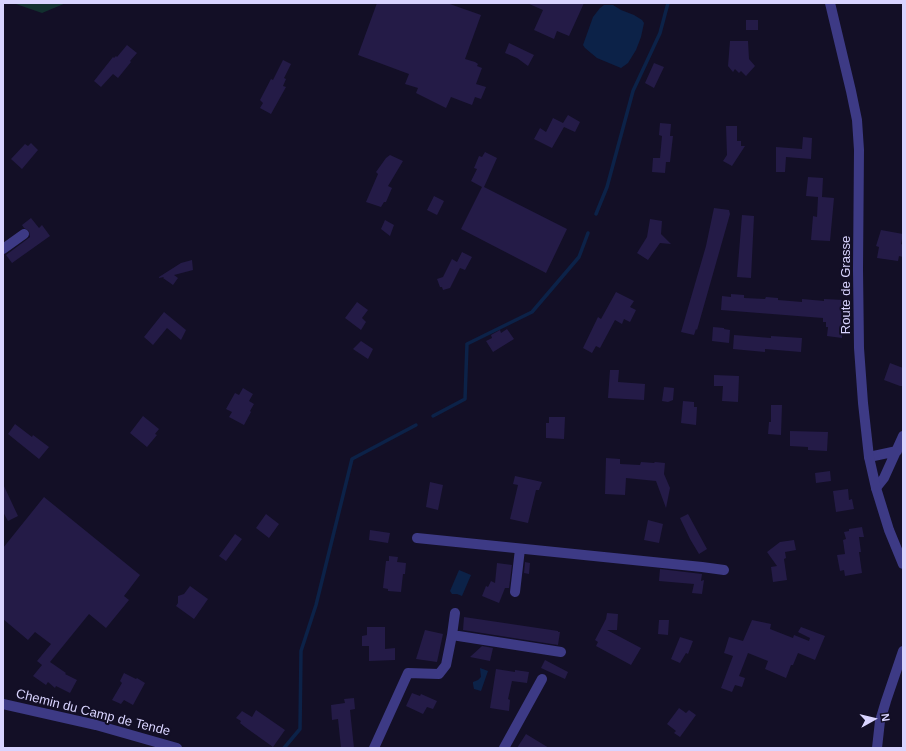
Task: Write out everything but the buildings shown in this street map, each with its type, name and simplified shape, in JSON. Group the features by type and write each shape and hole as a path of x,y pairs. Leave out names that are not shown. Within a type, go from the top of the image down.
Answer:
{"street":[{"name":"Route de Grasse","path":"830,3 850,83 857,120 859,157 858,269 860,348 863,403 869,457 876,488 889,530 903,564"},
{"path":"3,249 24,234"},
{"path":"876,488 884,478 903,436"},
{"path":"869,457 897,451"},
{"path":"417,538 724,570"},
{"path":"515,592 520,549"},
{"path":"374,748 408,673 439,674 446,665 455,613"},
{"path":"452,636 561,652"},
{"path":"877,748 880,721 903,651"},
{"path":"504,748 542,679"},
{"name":"Chemin du Camp de Tende","path":"3,704 96,725 177,748"}],"green space":[{"path":"13,3 66,3 42,13"}],"water":[{"path":"604,5 613,5 634,15 644,23 636,50 628,63 621,68 597,58 583,45 593,17"},
{"path":"459,570 471,575 462,596 452,594 450,591"},
{"path":"480,668 488,671 481,691 474,689 473,684 473,682 481,677"}],"waterway":[{"path":"596,214 607,187 633,91 660,33 668,3"},
{"path":"433,416 465,399 467,344 532,312 579,257 588,233"},
{"path":"284,748 300,729 301,651 316,605 352,459 416,425"}]}
